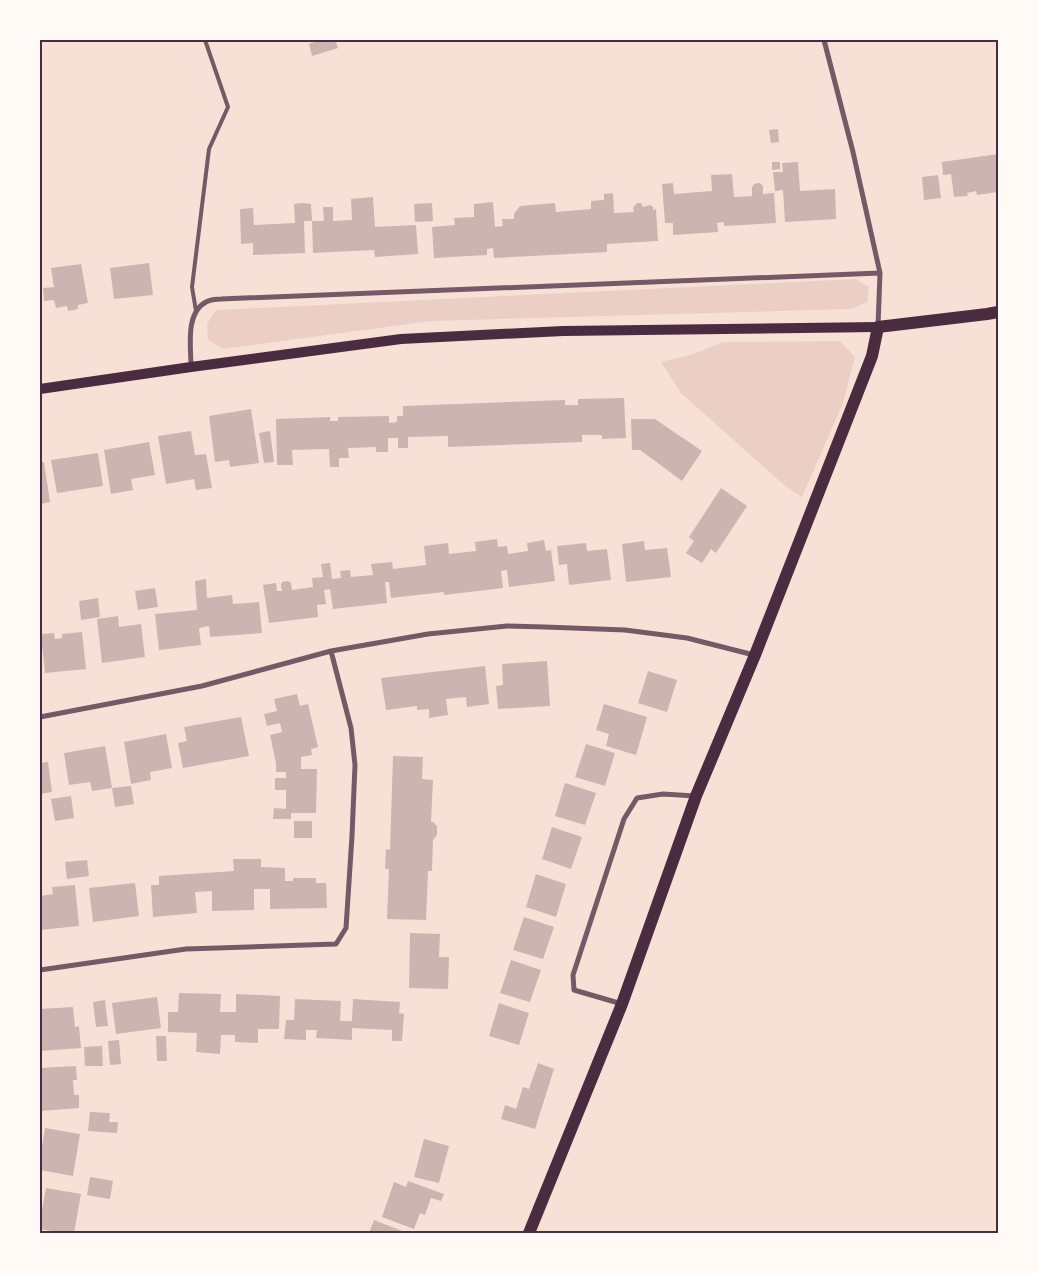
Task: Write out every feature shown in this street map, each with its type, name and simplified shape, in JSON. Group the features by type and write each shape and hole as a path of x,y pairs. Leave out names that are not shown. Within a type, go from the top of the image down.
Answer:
{"main road":[{"path":"40,390 191,367 401,339 563,331 878,327 998,312"},
{"path":"529,1233 622,1004 696,796 755,655 872,356 878,327"}],"street":[{"path":"824,40 853,152 880,272 878,327"},
{"path":"191,367 191,323 196,311 206,302 221,298 880,272"},
{"path":"40,717 202,686 331,651 428,634 507,626 625,630 678,637 755,655"},
{"path":"40,970 186,949 336,944 346,928 355,765 351,728 331,651"},
{"path":"622,1004 574,990 573,975 624,819 637,798 664,794 696,796"}],"lane":[{"path":"196,311 192,287 209,149 228,107 205,40"}],"shaded area":[{"path":"856,279 869,287 867,302 852,309 431,321 223,349 208,340 207,324 216,310"},
{"path":"840,341 855,357 843,403 802,497 784,485 681,393 661,362 694,354 723,342"}],"building":[{"path":"320,40 335,40 338,48 312,56 309,44"},
{"path":"778,129 779,142 771,143 769,130"},
{"path":"998,154 998,192 977,195 976,191 967,193 968,196 954,197 951,174 943,175 942,162"},
{"path":"772,162 780,162 780,169 772,170"},
{"path":"798,162 800,191 835,189 836,219 785,222 783,190 775,191 773,172 783,172 782,163"},
{"path":"732,174 734,197 752,196 752,187 754,184 760,183 763,186 763,194 774,193 776,223 724,226 724,222 717,223 718,232 673,235 673,223 665,223 662,184 673,183 674,194 712,191 711,175"},
{"path":"938,175 941,198 924,200 922,177"},
{"path":"613,193 614,213 634,212 633,208 637,203 641,203 643,207 650,205 653,207 653,210 656,209 658,241 607,244 607,252 494,258 493,248 487,249 487,255 434,258 432,227 455,225 454,218 474,217 474,204 493,202 495,227 503,226 502,219 514,219 514,214 520,206 555,203 556,212 591,209 591,201 604,200 604,194"},
{"path":"373,197 375,227 416,225 418,254 375,257 374,250 313,253 312,221 324,221 323,207 333,207 333,221 352,220 351,199"},
{"path":"432,203 433,221 415,222 414,204"},
{"path":"294,204 311,204 312,221 304,221 305,253 253,255 253,243 241,244 240,209 253,208 254,225 295,223"},
{"path":"149,263 153,295 114,299 110,268"},
{"path":"81,264 88,303 78,305 78,309 68,311 67,306 56,308 54,300 44,301 43,288 54,287 51,268"},
{"path":"624,398 626,438 602,439 602,435 582,435 582,442 448,447 448,436 408,437 408,448 398,448 398,438 388,438 388,452 376,452 376,447 348,448 349,458 339,458 339,467 330,467 329,449 292,450 293,465 277,465 276,419 330,417 330,421 338,421 338,417 389,416 389,423 397,422 397,416 403,416 403,406 565,400 565,405 578,405 578,399"},
{"path":"251,409 259,463 230,467 229,460 215,462 209,416"},
{"path":"631,419 655,419 702,451 682,481 640,450 632,450"},
{"path":"191,431 195,455 206,454 212,488 196,490 194,479 166,484 158,436"},
{"path":"270,431 274,462 264,463 259,433"},
{"path":"149,442 155,475 131,479 133,490 111,494 104,450"},
{"path":"98,453 103,486 57,493 51,460"},
{"path":"40,462 44,462 50,502 40,504"},
{"path":"721,488 747,506 716,553 711,549 702,563 686,553 694,541 689,537"},
{"path":"497,539 498,547 507,546 508,554 528,551 527,543 544,540 546,551 551,550 555,581 509,587 507,570 501,571 503,588 444,595 444,592 391,598 389,582 385,582 387,603 333,609 330,589 324,590 326,604 317,605 318,617 269,623 263,585 276,583 277,591 282,591 282,582 288,581 291,583 292,590 313,587 312,578 323,577 321,564 330,563 332,579 341,578 340,571 350,570 351,577 373,575 371,564 392,562 393,569 426,565 424,546 448,543 449,554 476,551 475,542"},
{"path":"644,541 645,550 667,548 671,577 626,582 622,544"},
{"path":"586,543 587,551 607,549 611,580 569,585 567,564 559,565 557,546"},
{"path":"206,579 207,598 232,595 233,604 259,602 262,633 210,637 209,626 199,628 201,645 159,650 155,614 197,610 195,581"},
{"path":"155,588 158,607 138,610 135,591"},
{"path":"98,598 100,617 81,620 79,601"},
{"path":"118,616 119,627 141,624 145,657 102,663 97,619"},
{"path":"82,632 86,669 45,673 41,634 54,633 55,639 62,638 62,634"},
{"path":"547,661 550,706 498,709 496,686 503,685 502,664"},
{"path":"485,666 489,704 467,707 466,697 446,699 448,715 429,718 429,709 417,710 417,706 386,710 381,678"},
{"path":"648,671 677,680 667,712 638,703"},
{"path":"297,694 300,706 308,704 318,747 311,749 312,755 301,757 301,769 317,769 316,813 291,813 291,819 273,819 274,808 286,809 286,790 275,790 275,778 286,778 286,772 276,772 270,735 282,732 280,723 267,726 264,714 277,711 274,699"},
{"path":"604,704 647,717 636,755 606,746 609,734 596,730"},
{"path":"241,717 249,756 183,768 178,743 187,741 184,727"},
{"path":"166,734 172,768 150,772 151,780 131,784 124,742"},
{"path":"586,744 615,753 605,786 575,777"},
{"path":"105,746 112,788 92,791 90,782 69,785 64,753"},
{"path":"393,756 423,757 422,779 433,780 431,822 437,826 437,835 433,840 432,871 428,871 426,920 387,919 389,869 385,869 386,849 390,850"},
{"path":"48,762 52,792 40,794 40,763"},
{"path":"565,783 596,793 585,825 555,816"},
{"path":"131,786 134,804 115,807 112,788"},
{"path":"71,796 74,818 55,821 51,799"},
{"path":"294,821 312,821 312,838 294,838"},
{"path":"552,827 582,837 571,869 542,859"},
{"path":"233,859 261,859 261,867 285,868 285,881 293,881 293,878 316,878 316,883 326,883 327,908 270,909 270,889 254,889 254,910 212,911 212,891 195,892 197,913 153,917 151,885 159,885 159,876 234,871"},
{"path":"87,860 89,876 67,879 65,862"},
{"path":"536,874 566,884 556,917 526,907"},
{"path":"135,883 139,916 93,922 89,888"},
{"path":"75,885 79,926 40,930 40,896 53,894 52,887"},
{"path":"524,917 554,927 543,959 513,950"},
{"path":"410,933 440,934 439,957 449,957 448,989 409,988"},
{"path":"511,960 541,970 530,1002 500,993"},
{"path":"179,993 221,994 220,1012 236,1012 236,994 280,996 279,1029 258,1029 258,1043 235,1042 235,1035 221,1035 220,1054 196,1052 197,1033 168,1032 168,1012 178,1012"},
{"path":"157,997 161,1028 116,1034 112,1003"},
{"path":"295,999 341,1001 340,1021 352,1021 353,999 400,1002 399,1013 404,1014 402,1041 392,1041 392,1030 352,1028 352,1040 316,1038 317,1030 306,1030 306,1040 284,1039 286,1020 294,1020"},
{"path":"105,1000 108,1026 96,1027 93,1002"},
{"path":"499,1003 529,1013 519,1045 489,1036"},
{"path":"73,1007 75,1027 79,1026 81,1048 40,1051 40,1009"},
{"path":"156,1036 166,1036 167,1061 157,1061"},
{"path":"119,1040 121,1064 110,1065 108,1041"},
{"path":"102,1046 103,1066 85,1066 84,1047"},
{"path":"538,1063 554,1069 535,1129 501,1119 505,1105 516,1109 523,1087 529,1089"},
{"path":"76,1066 77,1080 73,1080 74,1095 79,1095 79,1108 41,1111 40,1068"},
{"path":"90,1112 110,1113 109,1122 118,1122 117,1133 88,1131"},
{"path":"45,1128 80,1134 73,1176 40,1170"},
{"path":"424,1139 449,1146 439,1183 414,1177"},
{"path":"90,1177 113,1181 110,1199 87,1195"},
{"path":"408,1181 444,1194 441,1201 431,1198 425,1215 420,1213 414,1229 382,1217 394,1182 406,1187"},
{"path":"46,1188 81,1194 74,1233 40,1229"},
{"path":"374,1220 407,1233 369,1233"}]}
